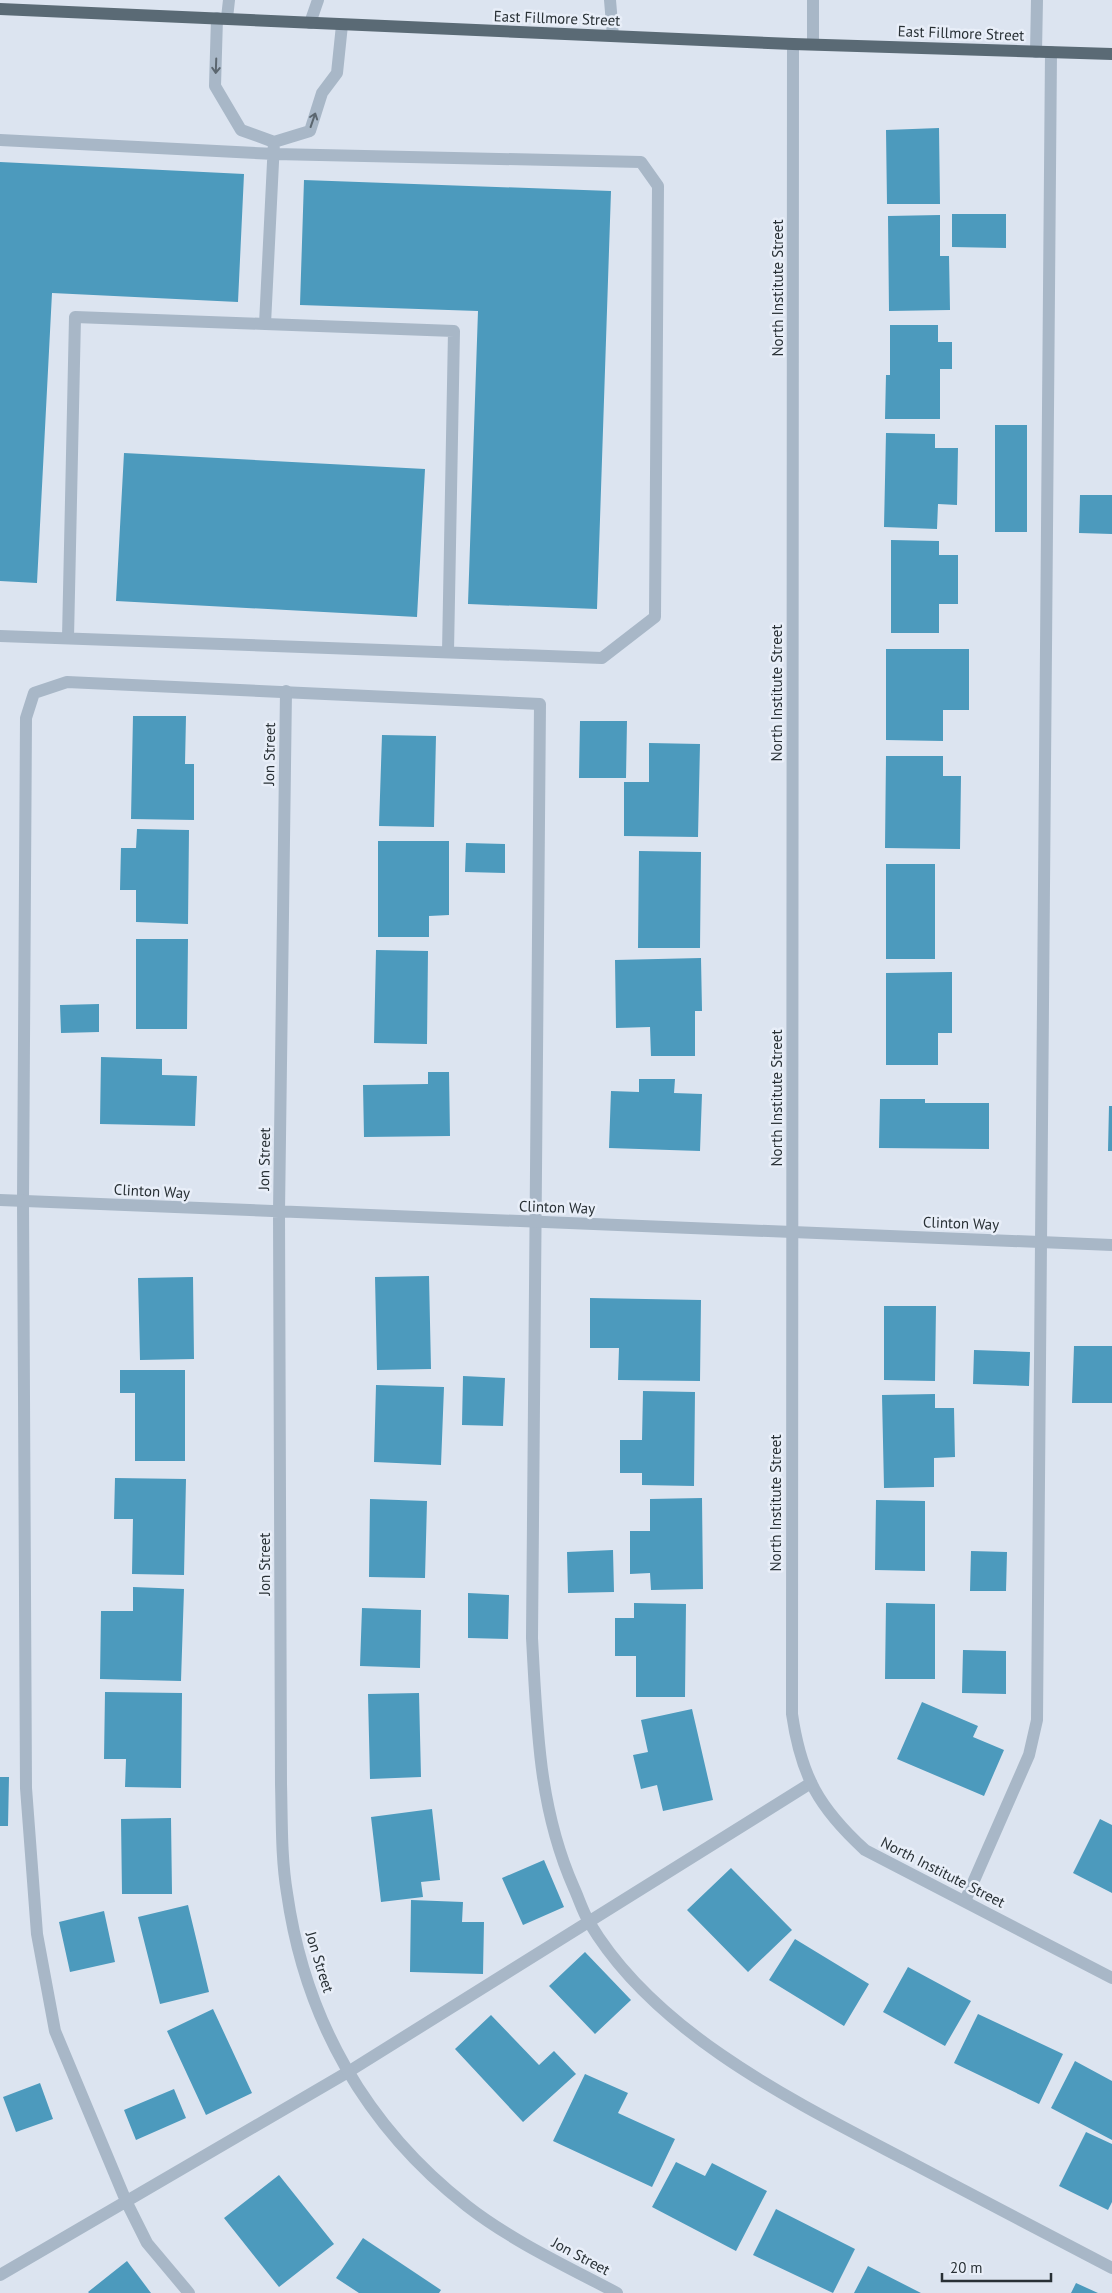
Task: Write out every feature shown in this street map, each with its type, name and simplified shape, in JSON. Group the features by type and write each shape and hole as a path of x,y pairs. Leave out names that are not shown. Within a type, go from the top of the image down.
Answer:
{"main road":[{"name":"East Fillmore Street","path":"0,9 49,6 342,25 793,44 1112,54"}],"street":[{"path":"229,0 222,18 215,86 241,130 274,148"},
{"path":"310,23 318,0"},
{"path":"610,0 613,36"},
{"path":"813,44 814,0"},
{"path":"1036,52 1037,0"},
{"path":"274,148 310,131 322,93 337,73 342,25"},
{"name":"North Institute Street","path":"793,44 792,1714 796,1746 812,1784 837,1825 865,1850 1112,1978"},
{"path":"965,1901 1029,1755 1037,1720 1050,52"},
{"path":"0,140 640,162 658,186 655,617 602,658 0,636"},
{"path":"265,324 274,148"},
{"path":"68,638 75,317 454,331 448,652"},
{"path":"190,2293 147,2243 126,2201 56,2030 36,1934 26,1788 23,1201 26,718 34,693 67,682 540,704 534,1222 532,1638 539,1762 547,1806 563,1863 589,1922 622,1966 652,1999 686,2029 795,2103 1112,2268"},
{"name":"Jon Street","path":"286,691 279,1212 282,1848 292,1927 305,1978 323,2023 348,2072 369,2106 402,2146 436,2180 468,2207 524,2244 617,2293"},
{"name":"Clinton Way","path":"0,1200 1112,1245"},
{"path":"0,2275 348,2072 812,1784"}],"building":[{"path":"939,128 940,204 887,204 886,130"},
{"path":"0,162 244,174 238,302 52,293 37,583 0,581"},
{"path":"304,180 611,191 597,609 468,604 478,311 300,305"},
{"path":"952,214 1006,214 1006,248 952,247"},
{"path":"940,215 940,256 949,256 950,310 889,311 888,216"},
{"path":"890,325 938,325 938,342 952,342 952,369 940,369 940,419 885,419 886,375 890,375"},
{"path":"995,425 1027,425 1027,532 995,532"},
{"path":"886,433 935,434 935,448 958,448 957,505 938,504 937,529 884,527"},
{"path":"124,453 425,469 417,617 116,601"},
{"path":"1080,495 1112,495 1112,534 1079,533"},
{"path":"891,540 939,541 939,555 958,555 958,604 939,604 939,633 891,633"},
{"path":"886,649 969,649 969,710 943,710 943,741 886,740"},
{"path":"133,716 186,716 185,764 194,764 194,820 131,819"},
{"path":"580,721 627,721 626,778 579,778"},
{"path":"382,735 436,736 434,827 379,826"},
{"path":"649,743 700,744 698,837 624,836 624,782 649,782"},
{"path":"886,756 943,756 943,776 961,776 960,849 885,848"},
{"path":"137,829 189,830 188,924 136,922 136,890 120,890 121,848 136,848"},
{"path":"378,841 449,841 449,915 429,916 429,937 378,937"},
{"path":"466,843 505,844 505,873 465,872"},
{"path":"639,851 701,852 700,948 638,948"},
{"path":"886,864 935,864 935,959 886,959"},
{"path":"136,939 188,939 187,1029 136,1029"},
{"path":"376,950 428,951 427,1044 374,1043"},
{"path":"701,958 702,1011 695,1011 695,1056 651,1056 650,1027 616,1028 615,960"},
{"path":"952,972 952,1033 938,1033 938,1065 886,1065 886,973"},
{"path":"99,1004 99,1032 61,1033 60,1005"},
{"path":"101,1057 162,1059 162,1075 197,1076 195,1126 100,1124"},
{"path":"428,1072 449,1072 450,1136 364,1137 363,1085 428,1084"},
{"path":"639,1079 675,1079 674,1093 702,1094 700,1151 609,1148 611,1091 639,1092"},
{"path":"880,1099 925,1099 925,1103 989,1103 989,1149 879,1148"},
{"path":"1109,1106 1112,1106 1112,1151 1108,1151"},
{"path":"429,1276 431,1369 377,1370 375,1277"},
{"path":"193,1277 194,1359 140,1360 138,1278"},
{"path":"590,1298 701,1300 700,1381 618,1380 619,1348 590,1348"},
{"path":"884,1306 936,1306 935,1381 884,1380"},
{"path":"1074,1346 1112,1346 1112,1403 1072,1403"},
{"path":"974,1350 1030,1352 1029,1386 973,1384"},
{"path":"120,1370 185,1370 185,1461 135,1461 135,1393 120,1393"},
{"path":"463,1376 505,1378 503,1426 462,1425"},
{"path":"376,1385 444,1387 441,1465 374,1462"},
{"path":"643,1391 695,1392 694,1486 642,1485 642,1473 620,1473 620,1440 642,1440"},
{"path":"935,1394 935,1408 954,1408 955,1457 934,1458 934,1487 884,1488 882,1395"},
{"path":"115,1478 186,1479 184,1575 132,1574 133,1519 114,1519"},
{"path":"702,1498 703,1589 651,1590 650,1573 630,1574 630,1531 650,1531 650,1499"},
{"path":"370,1499 427,1501 425,1578 369,1577"},
{"path":"876,1500 925,1501 925,1571 875,1570"},
{"path":"613,1550 614,1592 568,1593 567,1552"},
{"path":"971,1551 1007,1552 1006,1591 970,1591"},
{"path":"133,1587 184,1589 181,1681 100,1679 101,1611 133,1611"},
{"path":"468,1593 509,1595 508,1639 468,1638"},
{"path":"634,1603 686,1604 685,1697 636,1697 636,1656 615,1656 615,1618 634,1618"},
{"path":"886,1603 935,1604 935,1679 885,1679"},
{"path":"362,1608 421,1610 420,1668 360,1666"},
{"path":"963,1650 1006,1651 1006,1694 962,1693"},
{"path":"105,1692 182,1693 181,1788 125,1787 126,1759 104,1759"},
{"path":"419,1693 421,1777 370,1779 368,1694"},
{"path":"922,1702 978,1726 973,1737 1004,1750 984,1796 897,1759"},
{"path":"692,1709 713,1800 663,1811 657,1785 641,1789 633,1755 648,1752 641,1720"},
{"path":"0,1777 9,1777 8,1826 0,1826"},
{"path":"432,1809 440,1880 421,1882 423,1897 381,1902 371,1817"},
{"path":"171,1818 172,1894 122,1894 121,1819"},
{"path":"1100,1819 1112,1825 1112,1893 1073,1873"},
{"path":"544,1860 564,1907 523,1925 502,1878"},
{"path":"731,1868 792,1930 748,1972 687,1910"},
{"path":"411,1900 463,1902 462,1922 484,1922 483,1974 410,1972"},
{"path":"188,1905 209,1992 160,2004 138,1917"},
{"path":"104,1911 115,1962 70,1972 59,1922"},
{"path":"795,1939 869,1984 844,2026 769,1980"},
{"path":"585,1952 631,2000 595,2034 549,1986"},
{"path":"908,1967 971,2001 945,2046 883,2012"},
{"path":"213,2009 252,2093 206,2115 167,2031"},
{"path":"978,2014 1063,2054 1039,2104 954,2063"},
{"path":"491,2015 539,2065 554,2051 576,2074 523,2122 455,2049"},
{"path":"1075,2061 1112,2081 1112,2140 1051,2108"},
{"path":"585,2074 628,2093 618,2113 675,2139 652,2187 553,2141"},
{"path":"40,2083 53,2119 16,2132 3,2097"},
{"path":"174,2089 186,2118 136,2140 124,2110"},
{"path":"1086,2132 1112,2144 1112,2202 1108,2210 1059,2186"},
{"path":"676,2162 705,2176 712,2163 767,2191 736,2251 652,2207"},
{"path":"279,2175 334,2244 279,2287 224,2218"},
{"path":"776,2209 855,2249 833,2293 753,2255"},
{"path":"363,2238 441,2290 439,2293 359,2293 336,2278"},
{"path":"127,2261 151,2293 88,2292"},
{"path":"868,2266 921,2293 854,2293"},
{"path":"1076,2283 1098,2293 1071,2293"}]}
